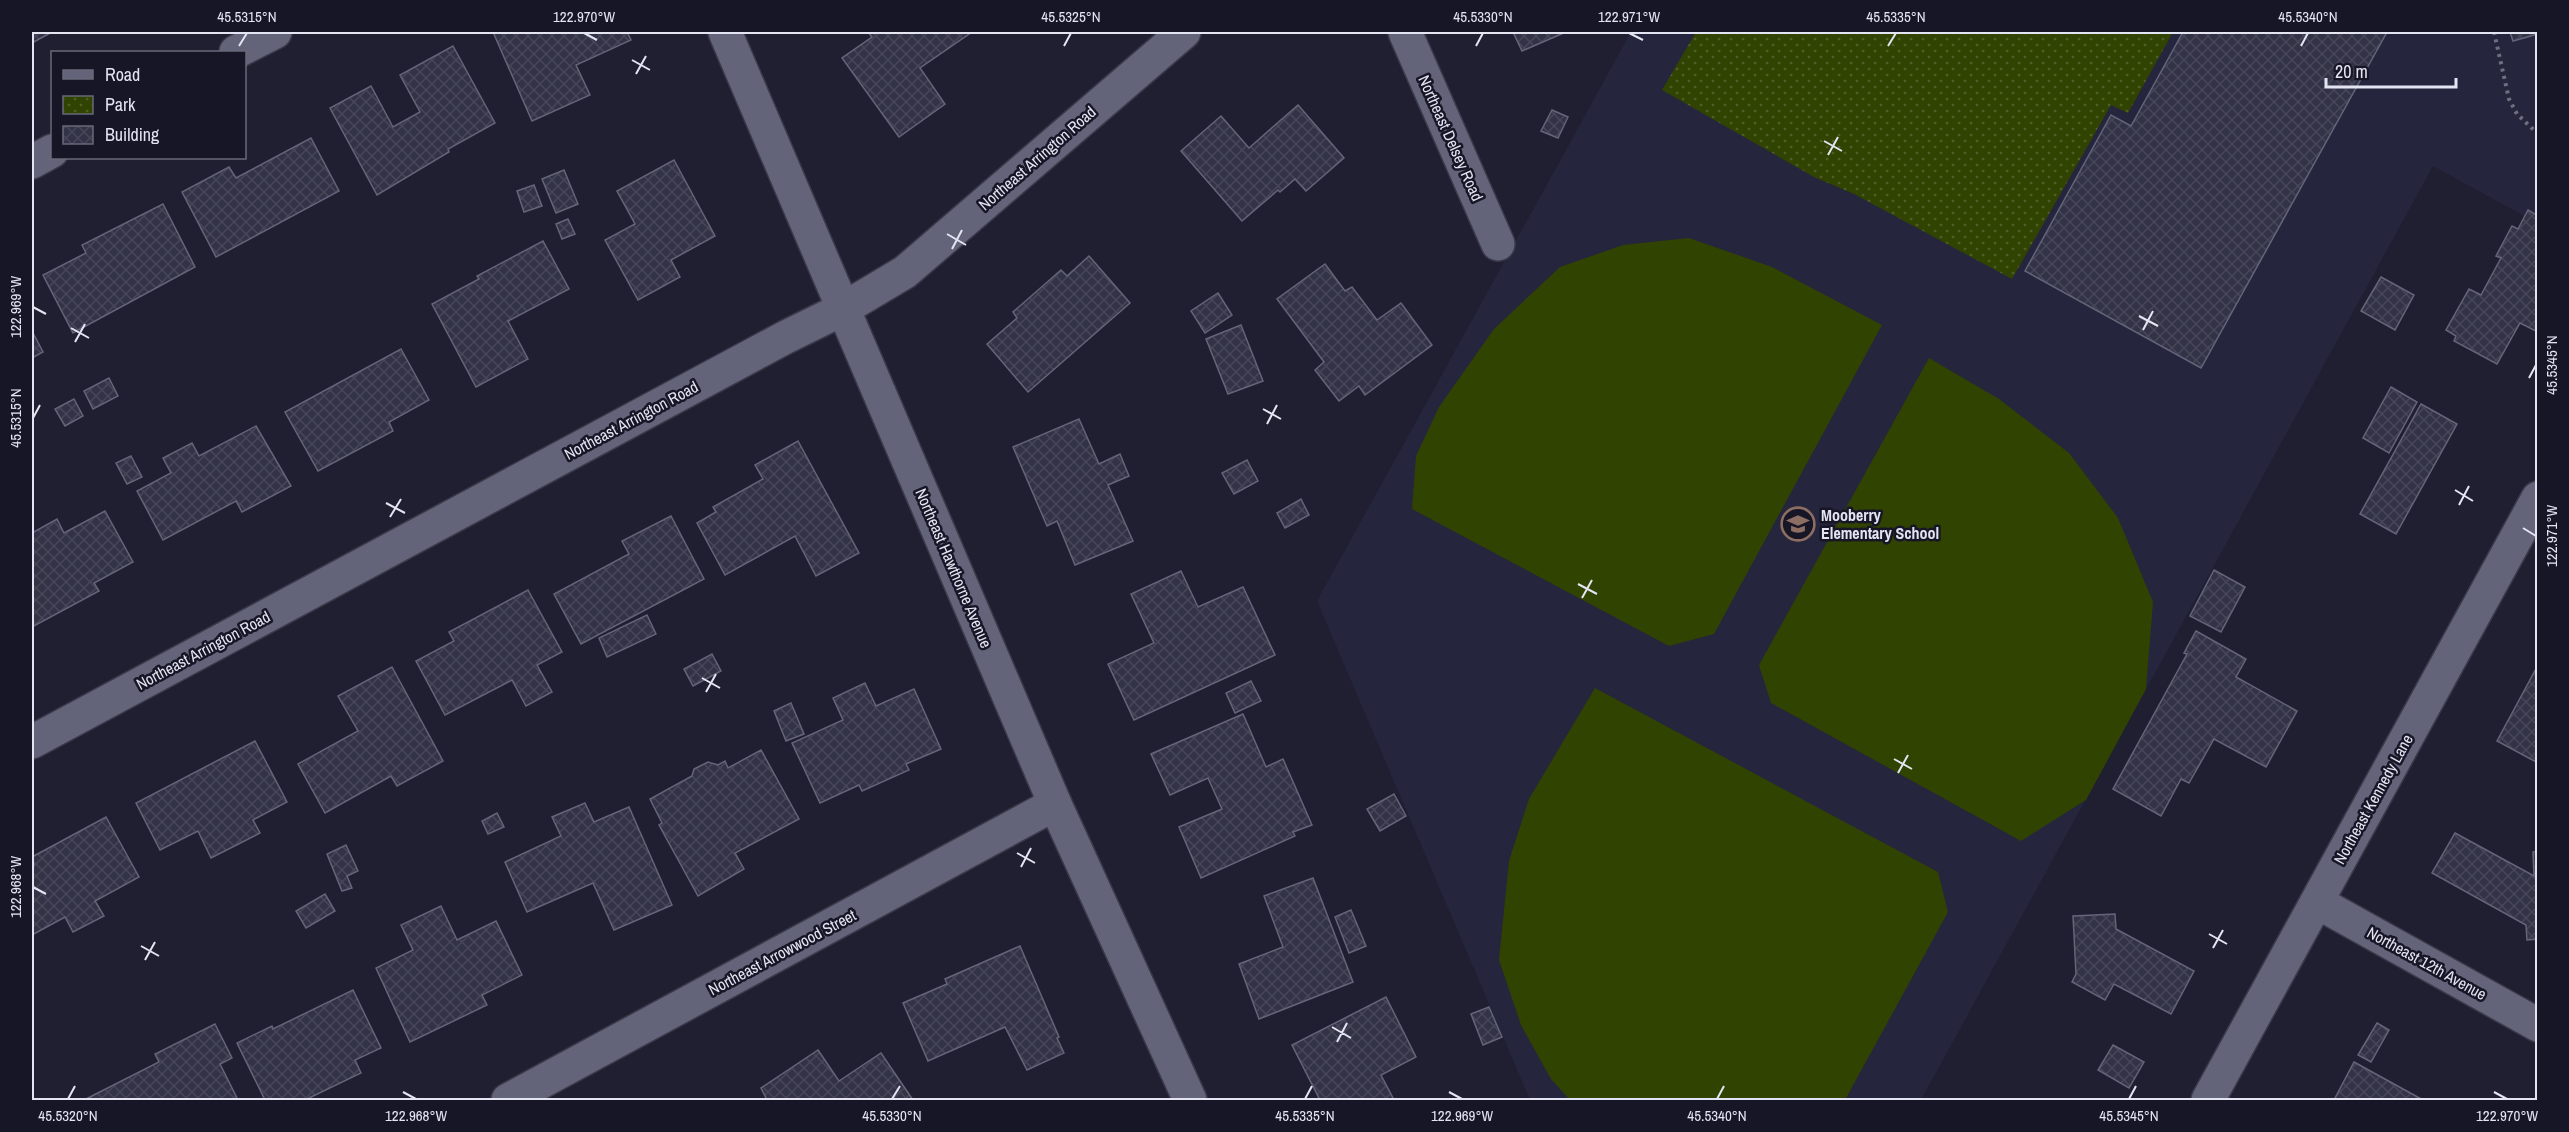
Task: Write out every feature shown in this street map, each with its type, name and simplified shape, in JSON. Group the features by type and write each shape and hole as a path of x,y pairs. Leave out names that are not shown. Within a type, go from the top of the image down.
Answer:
{"street":[{"path":"238,51 276,32"},
{"name":"Northeast Hawthorne Avenue","path":"725,32 1055,804 1190,1101"},
{"name":"Northeast Arrington Road","path":"32,742 786,337 843,309 905,272 1184,32"},
{"name":"Northeast Delsey Road","path":"1404,32 1498,244"},
{"path":"32,162 51,152"},
{"name":"Northeast Kennedy Lane","path":"2208,1101 2538,498"},
{"name":"Northeast Arrowwood Street","path":"508,1101 1055,804"},
{"name":"Northeast 12th Avenue","path":"2317,902 2538,1024"}],"path":[{"path":"2494,32 2509,99 2517,114 2538,134"}],"shaded area":[{"name":"Mooberry Elementary School","path":"1631,32 2537,32 2537,223 2433,166 1921,1100 1530,1100 1317,601"}],"green space":[{"path":"1696,32 2173,32 2128,113 2111,105 2012,279 1854,194 1814,177 1662,90"},
{"path":"1689,238 1772,267 1882,325 1714,634 1669,646 1412,509 1416,456 1439,407 1494,329 1560,267 1623,245"},
{"path":"1929,358 1999,399 2069,453 2118,518 2153,602 2146,689 2086,800 2021,841 1771,703 1759,665"},
{"path":"1595,688 1938,872 1948,912 1845,1100 1570,1100 1551,1079 1521,1025 1499,960 1509,861 1529,799"}],"building":[{"path":"32,32 52,32 32,43"},
{"path":"493,32 627,32 631,40 576,65 590,95 532,121"},
{"path":"868,32 972,32 920,68 945,104 899,137 842,58 872,37"},
{"path":"1513,32 1566,32 1522,51"},
{"path":"2183,32 2387,32 2201,368 2025,271 2111,115 2131,126"},
{"path":"2510,32 2538,32 2538,34 2513,41"},
{"path":"453,46 495,123 448,149 449,152 377,195 330,108 371,86 393,127 420,112 400,75"},
{"path":"1298,105 1344,158 1306,191 1295,179 1280,192 1278,190 1242,221 1181,151 1221,116 1249,148"},
{"path":"1552,110 1568,117 1558,138 1541,131"},
{"path":"311,138 339,191 216,257 182,192 229,167 236,178"},
{"path":"674,160 715,236 671,260 680,277 638,300 605,240 635,224 617,191"},
{"path":"564,170 578,204 556,213 542,179"},
{"path":"534,185 542,206 524,212 517,191"},
{"path":"163,204 195,267 73,333 43,275 86,253 82,245"},
{"path":"2528,210 2538,216 2538,332 2520,323 2497,364 2454,341 2456,336 2446,330 2469,289 2481,295 2501,258 2496,256 2512,226 2518,229"},
{"path":"568,219 575,234 562,239 556,224"},
{"path":"543,241 569,289 508,321 528,359 476,387 432,304 479,279 477,276"},
{"path":"1089,256 1130,303 1028,392 987,344 1017,318 1013,312 1061,270 1067,276"},
{"path":"1325,264 1345,291 1352,287 1377,320 1401,303 1432,345 1365,395 1359,386 1339,401 1315,370 1324,362 1277,299"},
{"path":"2381,277 2414,295 2395,330 2361,311"},
{"path":"1218,293 1232,315 1205,333 1191,311"},
{"path":"1241,325 1263,381 1228,394 1206,339"},
{"path":"32,331 43,352 32,358"},
{"path":"401,349 429,400 389,422 393,431 318,471 285,412"},
{"path":"109,378 118,396 93,409 84,391"},
{"path":"2391,387 2417,402 2389,453 2363,438"},
{"path":"74,399 83,416 65,426 55,409"},
{"path":"2421,404 2457,424 2396,534 2360,514"},
{"path":"1079,419 1099,464 1120,454 1129,476 1108,485 1133,541 1075,565 1057,521 1047,526 1013,447"},
{"path":"256,426 291,486 242,512 236,501 163,540 137,491 171,473 163,458 192,443 199,456"},
{"path":"798,441 859,553 816,576 795,536 725,575 697,523 716,512 713,507 763,479 755,465"},
{"path":"131,456 142,477 127,484 116,463"},
{"path":"1247,460 1258,481 1234,494 1222,473"},
{"path":"1301,499 1309,515 1285,528 1277,513"},
{"path":"105,511 133,562 94,583 99,591 32,627 32,533 57,519 64,533"},
{"path":"671,516 704,579 581,644 554,594 629,554 622,541"},
{"path":"2214,570 2245,587 2221,632 2190,616"},
{"path":"1181,571 1198,607 1243,587 1275,655 1134,720 1108,664 1154,643 1131,594"},
{"path":"528,590 562,652 537,665 552,692 526,706 512,680 445,715 416,661 454,641 449,632"},
{"path":"647,615 656,634 607,657 599,638"},
{"path":"2196,631 2246,659 2236,677 2297,711 2266,767 2214,739 2189,783 2181,779 2161,816 2113,789 2187,654 2184,653"},
{"path":"712,654 721,671 693,686 684,669"},
{"path":"2538,665 2538,763 2497,741"},
{"path":"392,667 443,761 397,786 391,776 325,813 298,764 358,731 338,696"},
{"path":"1251,681 1261,701 1235,713 1226,693"},
{"path":"865,683 876,706 914,689 941,749 906,764 909,770 862,791 859,785 820,803 792,743 843,720 833,698"},
{"path":"791,703 804,734 786,741 774,711"},
{"path":"1243,714 1266,767 1283,759 1312,825 1293,832 1295,836 1201,878 1179,827 1222,809 1208,778 1170,795 1151,754"},
{"path":"255,741 287,802 253,820 260,833 211,858 198,831 160,850 136,803"},
{"path":"761,750 799,819 735,853 744,869 698,896 659,825 662,823 650,799 692,776 694,769 708,762 718,765 725,761 728,768"},
{"path":"1394,794 1406,816 1380,831 1367,809"},
{"path":"585,803 594,822 629,807 672,905 614,930 593,883 527,912 505,862 561,836 552,817"},
{"path":"497,813 504,827 488,834 482,821"},
{"path":"106,817 139,877 95,901 104,916 73,932 65,917 32,935 32,867 34,865 32,857"},
{"path":"2455,833 2534,876 2533,852 2538,851 2538,939 2527,940 2526,925 2432,873"},
{"path":"346,845 358,871 347,876 352,888 342,891 327,854"},
{"path":"1313,878 1353,982 1259,1019 1239,964 1283,947 1264,896"},
{"path":"325,894 335,911 306,928 296,911"},
{"path":"441,906 457,940 496,921 522,975 482,995 487,1005 410,1042 376,968 413,950 401,925"},
{"path":"1351,910 1366,946 1349,953 1335,917"},
{"path":"2115,914 2116,929 2194,971 2171,1014 2114,984 2105,1000 2072,982 2076,974 2073,916"},
{"path":"1020,946 1064,1053 1027,1070 1005,1027 928,1061 903,1003 947,984 945,979"},
{"path":"353,990 381,1048 355,1060 361,1073 305,1100 265,1100 237,1043 272,1026 273,1029"},
{"path":"1386,997 1416,1057 1381,1075 1394,1100 1320,1100 1292,1045"},
{"path":"1489,1007 1502,1037 1483,1045 1471,1014"},
{"path":"2377,1023 2389,1030 2371,1062 2358,1055"},
{"path":"215,1024 232,1058 220,1064 238,1100 84,1100 159,1062 155,1054"},
{"path":"2113,1045 2144,1062 2129,1088 2098,1070"},
{"path":"818,1050 839,1081 881,1053 913,1100 767,1100 761,1088"},
{"path":"2354,1062 2423,1100 2334,1100"}],"place":[{"name":"Mooberry Elementary School","path":"1798,524"}]}
